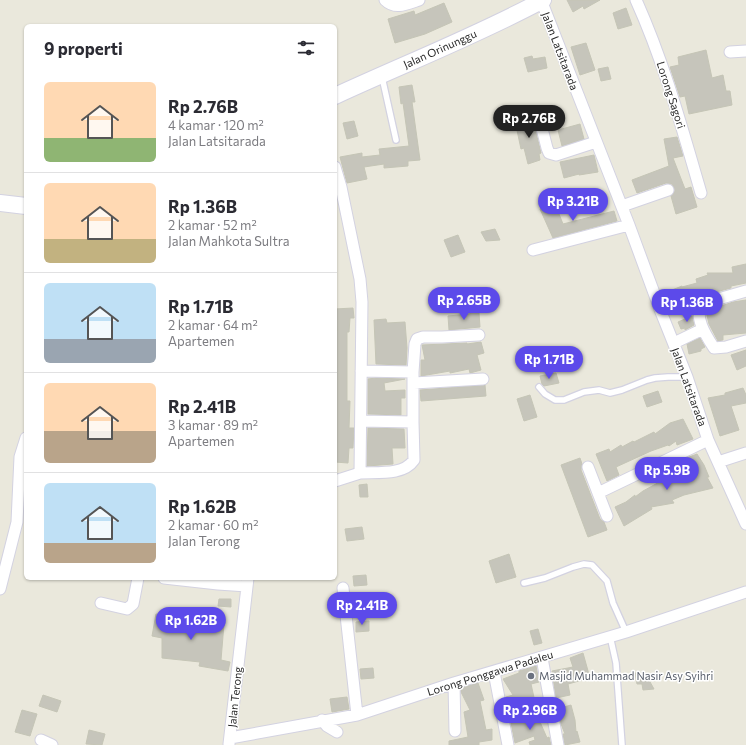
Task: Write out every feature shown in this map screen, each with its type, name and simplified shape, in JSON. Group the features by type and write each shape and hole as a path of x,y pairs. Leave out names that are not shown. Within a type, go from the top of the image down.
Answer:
{"street":[{"path":"385,0 389,4 399,6 419,0"},
{"name":"Jalan Orinunggu","path":"337,95 382,74 524,0"},
{"name":"Jalan Orinunggu","path":"337,86 447,47 542,0"},
{"name":"Jalan Latsitarada","path":"542,0 688,378 708,440 746,524"},
{"name":"Lorong Sagori","path":"636,0 655,43 701,193"},
{"path":"730,52 746,51"},
{"path":"539,117 549,153 556,155 596,142"},
{"path":"337,174 360,280 362,302 360,473"},
{"path":"622,206 668,190"},
{"path":"0,195 24,197"},
{"path":"0,202 24,206"},
{"path":"533,250 629,225"},
{"path":"746,291 701,304 699,312 703,329 714,348 722,348 746,341"},
{"path":"674,343 703,329"},
{"path":"337,480 360,473 398,471 411,465 414,460 413,377 415,344 417,339 423,337 480,335"},
{"path":"361,371 413,377 483,379"},
{"path":"361,421 413,422"},
{"path":"598,493 708,440"},
{"path":"0,588 17,522 20,457 24,444"},
{"path":"718,462 746,453"},
{"path":"588,467 607,516"},
{"path":"101,603 127,609 133,604 138,580"},
{"path":"182,580 218,584 248,582"},
{"name":"Jalan Terong","path":"230,742 248,582"},
{"path":"344,588 357,714"},
{"name":"Lorong Ponggawa Padaleu","path":"230,742 322,720 357,714 454,683 626,632 746,592"},
{"path":"542,658 558,745"},
{"path":"494,672 508,745"},
{"path":"454,683 455,731"},
{"path":"322,720 327,726 337,732"},
{"path":"41,740 52,745"}],"lane":[{"path":"382,74 396,140"},
{"path":"539,387 545,394 556,400 564,400 584,392 599,390 610,393 655,378 688,378"},
{"path":"524,582 545,578 584,564 592,566 607,581 613,603 626,632"},
{"path":"610,636 616,663 622,745"}],"building":[{"path":"567,0 600,0 584,9 583,6 573,12"},
{"path":"444,3 452,22 425,34 395,43 388,19 414,11 415,15"},
{"path":"626,8 632,25 618,29 613,13"},
{"path":"586,43 595,70 580,75 571,47"},
{"path":"706,50 712,78 723,75 726,91 730,91 732,105 689,114 685,96 680,97 670,67 679,65 678,57"},
{"path":"532,56 533,59 545,57 547,68 528,72 524,58"},
{"path":"608,67 611,79 601,81 598,69"},
{"path":"412,85 415,102 412,102 420,160 408,161 408,166 384,168 384,164 364,167 367,179 347,183 340,157 362,153 362,157 380,155 379,149 409,146 403,103 401,104 399,87"},
{"path":"532,116 541,153 539,154 540,160 528,164 524,148 521,149 515,121"},
{"path":"354,121 358,136 347,139 343,123"},
{"path":"580,124 584,139 562,146 558,130"},
{"path":"677,137 683,156 673,158 685,189 691,187 697,207 676,214 671,196 675,191 672,184 666,183 637,193 632,180 669,166 664,139"},
{"path":"594,155 598,172 579,174 564,178 560,162"},
{"path":"555,204 563,224 614,211 617,221 553,238 540,209"},
{"path":"495,229 500,240 486,241 481,232"},
{"path":"458,235 465,252 451,257 444,240"},
{"path":"746,264 746,283 731,286 731,288 715,291 700,297 685,299 683,301 685,305 674,311 667,292 682,286 697,283 696,279 708,275 707,273 733,273 732,267"},
{"path":"746,300 746,333 723,335 723,340 718,341 709,324 706,311 733,302"},
{"path":"353,308 354,318 350,318 349,332 347,332 347,401 350,401 349,428 354,428 353,448 349,448 348,463 337,462 337,309"},
{"path":"479,313 480,327 449,330 448,316"},
{"path":"692,316 694,325 685,330 685,328 681,329 678,322"},
{"path":"386,319 387,323 405,322 407,348 406,365 376,364 374,320"},
{"path":"700,338 705,347 701,349 701,351 689,354 687,344"},
{"path":"481,342 484,353 477,355 481,370 470,373 469,369 450,373 450,371 421,376 421,360 425,360 422,345 467,344"},
{"path":"746,350 746,366 737,370 731,355"},
{"path":"556,373 559,383 544,386 542,384 540,376"},
{"path":"368,379 405,379 384,383 385,391 405,390 405,398 401,398 401,415 368,414"},
{"path":"485,385 486,396 421,401 420,390"},
{"path":"743,388 746,395 746,403 731,406 739,430 720,436 708,398 725,395 725,393"},
{"path":"658,391 662,402 647,407 643,396"},
{"path":"530,395 537,417 524,421 517,399"},
{"path":"683,419 693,439 677,445 676,441 669,446 668,445 651,451 616,467 619,475 607,481 596,454 609,449 610,452 621,445 622,447 654,432 655,434 670,423"},
{"path":"368,428 404,429 405,448 392,448 393,464 367,466"},
{"path":"697,454 704,465 709,477 707,477 713,488 684,495 672,500 674,503 651,507 652,509 624,526 615,507 687,467 684,459"},
{"path":"580,458 582,464 581,470 600,519 604,522 607,530 588,537 561,465"},
{"path":"367,484 368,497 360,497 359,485"},
{"path":"362,527 364,539 347,541 345,529"},
{"path":"509,554 516,577 496,583 489,561"},
{"path":"366,575 367,585 354,586 353,576"},
{"path":"219,599 231,599 231,607 218,606"},
{"path":"156,614 197,622 224,624 221,660 230,662 228,671 199,666 200,662 162,658 162,638 152,636"},
{"path":"369,621 369,631 356,632 356,622"},
{"path":"538,629 542,643 534,645 530,631"},
{"path":"583,653 590,678 568,684 570,695 556,698 552,671 573,667 570,658"},
{"path":"536,666 539,682 531,684 535,702 508,708 506,697 513,695 503,679 519,673 519,671"},
{"path":"373,668 374,678 361,679 360,669"},
{"path":"635,673 645,673 654,689 643,690 642,684 637,684"},
{"path":"478,683 484,700 480,701 486,730 492,729 492,740 479,742 479,745 449,745 449,741 468,737 464,712 470,710 461,692 461,688"},
{"path":"43,695 61,701 57,712 39,706"},
{"path":"347,697 349,709 332,712 330,699"},
{"path":"571,705 575,720 576,732 577,731 580,742 565,745 563,734 565,734 560,719 563,718 560,708"},
{"path":"22,710 37,714 30,736 15,732"},
{"path":"537,715 547,738 549,737 551,745 530,745 529,742 535,740 534,736 515,743 511,723"},
{"path":"89,730 105,734 102,745 86,744"}],"place":[{"name":"Masjid Muhammad Nasir Asy Syihri","path":"531,676"}]}
